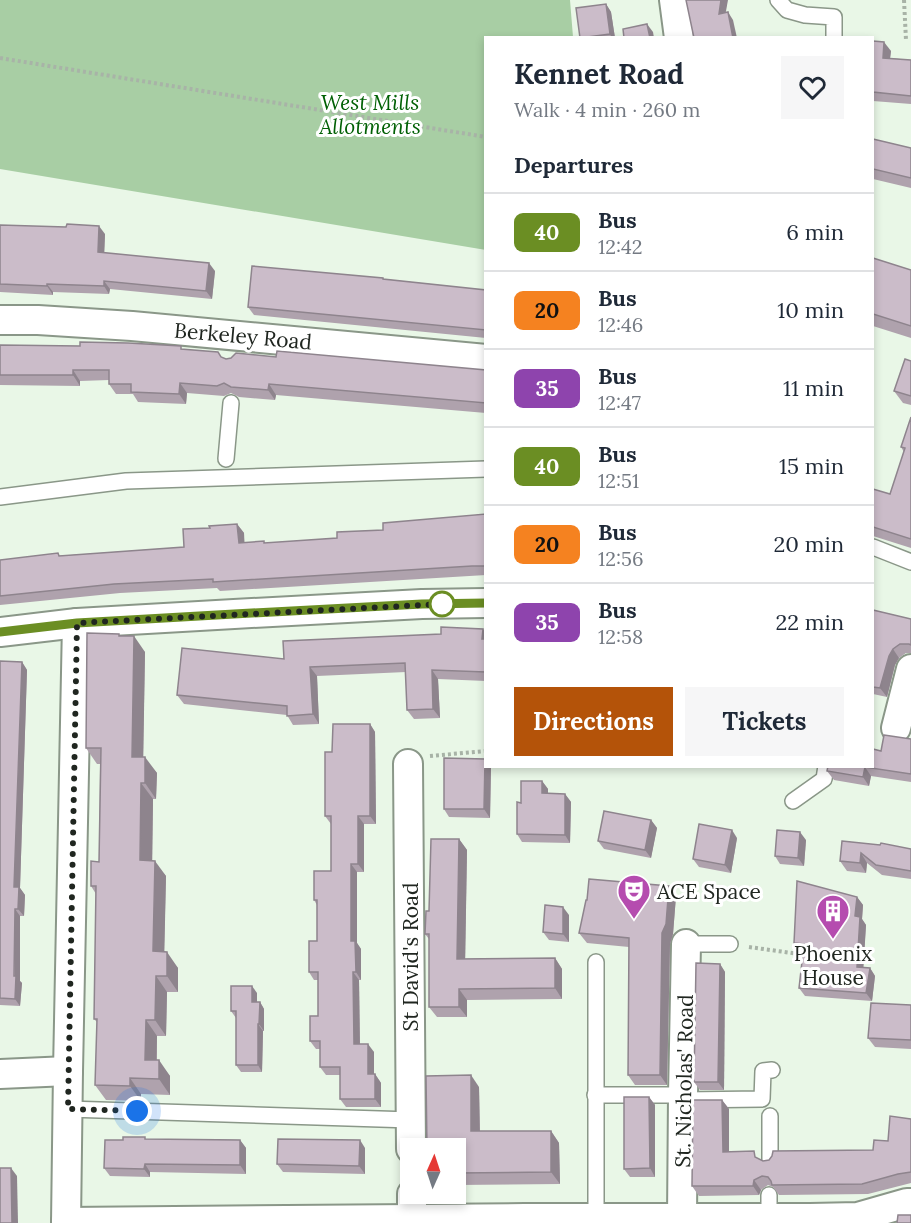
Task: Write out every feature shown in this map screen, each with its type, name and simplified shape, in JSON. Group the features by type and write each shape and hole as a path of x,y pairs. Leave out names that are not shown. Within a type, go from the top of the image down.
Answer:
{"street":[{"path":"674,0 679,36"},
{"name":"Berkeley Road","path":"0,320 132,326 236,344 484,359"},
{"path":"0,632 77,623 422,604 484,603"},
{"path":"77,623 66,1222 412,1206 596,1217 682,1218 769,1207 810,1218 858,1217 911,1203"},
{"path":"893,728 911,669"},
{"name":"St David's Road","path":"407,764 411,1138"},
{"name":"St. Nicholas' Road","path":"682,1218 686,944"},
{"path":"0,1074 68,1071"}],"lane":[{"path":"778,0 787,10 805,15 834,17 834,36"},
{"path":"226,459 231,403"},
{"path":"0,497 126,481 484,469"},
{"path":"874,547 911,562"},
{"path":"794,801 824,779 826,768"},
{"path":"686,944 730,944"},
{"path":"596,962 596,1217"},
{"path":"595,1095 762,1099 763,1071 772,1070"},
{"path":"68,1109 411,1120"},
{"path":"770,1116 770,1161"}],"path":[{"path":"904,0 906,40"},
{"path":"0,58 484,137"},
{"path":"447,755 484,752"},
{"path":"730,944 807,955"}],"green space":[{"name":"West Mills Allotments","path":"0,0 570,0 573,36 484,36 484,250 0,169"}],"building":[{"path":"686,0 721,0 719,14 728,12 733,36 694,36"},
{"path":"606,4 610,34 580,36 576,8"},
{"path":"647,24 650,36 624,36 623,29"},
{"path":"874,41 884,42 883,58 911,60 911,96 874,92"},
{"path":"874,139 911,148 911,178 874,169"},
{"path":"67,224 99,226 98,252 209,263 206,291 104,281 104,286 0,284 0,225 66,227"},
{"path":"874,258 911,270 911,326 874,314"},
{"path":"252,266 383,278 484,290 484,330 248,307"},
{"path":"80,342 181,346 181,349 218,352 226,359 236,353 276,357 277,351 484,370 484,403 269,384 268,390 231,387 224,383 217,386 180,383 179,394 131,392 131,384 109,384 109,370 73,370 73,375 0,375 0,345 80,346"},
{"path":"905,359 911,361 911,396 894,391"},
{"path":"911,417 911,539 874,527 874,489 890,494 905,448 901,447"},
{"path":"484,514 484,566 213,582 213,579 114,584 0,596 0,560 58,553 59,556 184,547 183,529 210,528 209,526 237,524 239,543 264,541 264,543 337,538 337,532 383,530 383,523"},
{"path":"874,610 911,619 911,645 900,644 893,649 880,688 874,687"},
{"path":"441,627 483,629 484,672 432,670 433,709 407,710 405,663 310,667 313,714 287,716 287,706 177,695 182,648 284,659 283,641 441,634"},
{"path":"87,633 134,636 132,757 145,757 145,783 141,783 140,860 155,861 153,951 167,952 167,976 156,976 155,1020 146,1020 145,1060 159,1060 159,1079 130,1078 130,1086 95,1085 96,886 91,886 91,861 99,862 101,748 86,748"},
{"path":"0,661 22,662 14,887 19,887 18,909 15,909 15,999 0,998"},
{"path":"333,724 370,724 370,816 358,816 358,864 351,864 351,941 355,941 356,972 353,972 354,1044 368,1044 368,1074 375,1074 375,1099 340,1099 340,1067 320,1067 320,1041 310,1041 310,1016 318,1016 318,972 309,972 309,941 317,941 314,871 331,871 331,816 325,816 325,752 332,752"},
{"path":"884,735 911,739 911,774 872,768 874,768 874,749 881,751"},
{"path":"444,758 484,759 484,809 444,809"},
{"path":"828,768 865,768 863,777 827,771"},
{"path":"521,781 542,781 542,793 565,794 565,835 517,834 517,802 521,803"},
{"path":"604,811 651,820 645,850 598,841"},
{"path":"699,824 732,830 725,865 693,859"},
{"path":"777,830 800,832 798,858 775,856"},
{"path":"431,839 459,839 457,959 555,958 555,988 459,989 459,1007 429,1007 429,934 425,934 426,911 429,911"},
{"path":"842,841 880,845 881,843 911,849 911,871 876,865 861,853 860,863 840,861"},
{"path":"589,879 669,886 666,924 662,933 660,1075 628,1075 629,938 579,933 587,900"},
{"path":"797,881 857,897 855,916 860,917 857,967 870,968 866,993 799,988 804,944 794,943"},
{"path":"545,905 563,907 563,934 543,932"},
{"path":"696,963 720,964 718,1082 694,1082"},
{"path":"231,986 252,986 252,1002 260,1002 258,1065 236,1065 236,1011 231,1011"},
{"name":"Phoenix House","path":"871,1003 911,1005 911,1040 868,1038"},
{"path":"471,1075 471,1131 551,1131 551,1172 466,1173 466,1138 427,1138 426,1076"},
{"path":"624,1097 649,1097 650,1168 624,1169"},
{"path":"693,1100 722,1100 723,1152 754,1151 755,1157 763,1161 769,1160 773,1151 873,1150 874,1140 888,1141 890,1116 911,1119 911,1172 862,1184 772,1185 768,1177 762,1176 754,1180 753,1186 692,1186"},
{"path":"123,1137 240,1140 240,1165 145,1164 144,1169 104,1168 105,1140 123,1140"},
{"path":"278,1139 360,1140 359,1166 277,1164"},
{"path":"0,1168 11,1168 12,1223 0,1223"},
{"path":"898,1215 911,1215 911,1223 897,1223"}],"bus line":[{"name":"40","path":"0,632 77,623 422,604 484,603"}],"place":[{"name":"ACE Space","path":"634,920"},
{"name":"Phoenix House","path":"833,940"}],"route":[{"path":"137,1111 68,1109 77,623 442,604"}]}
